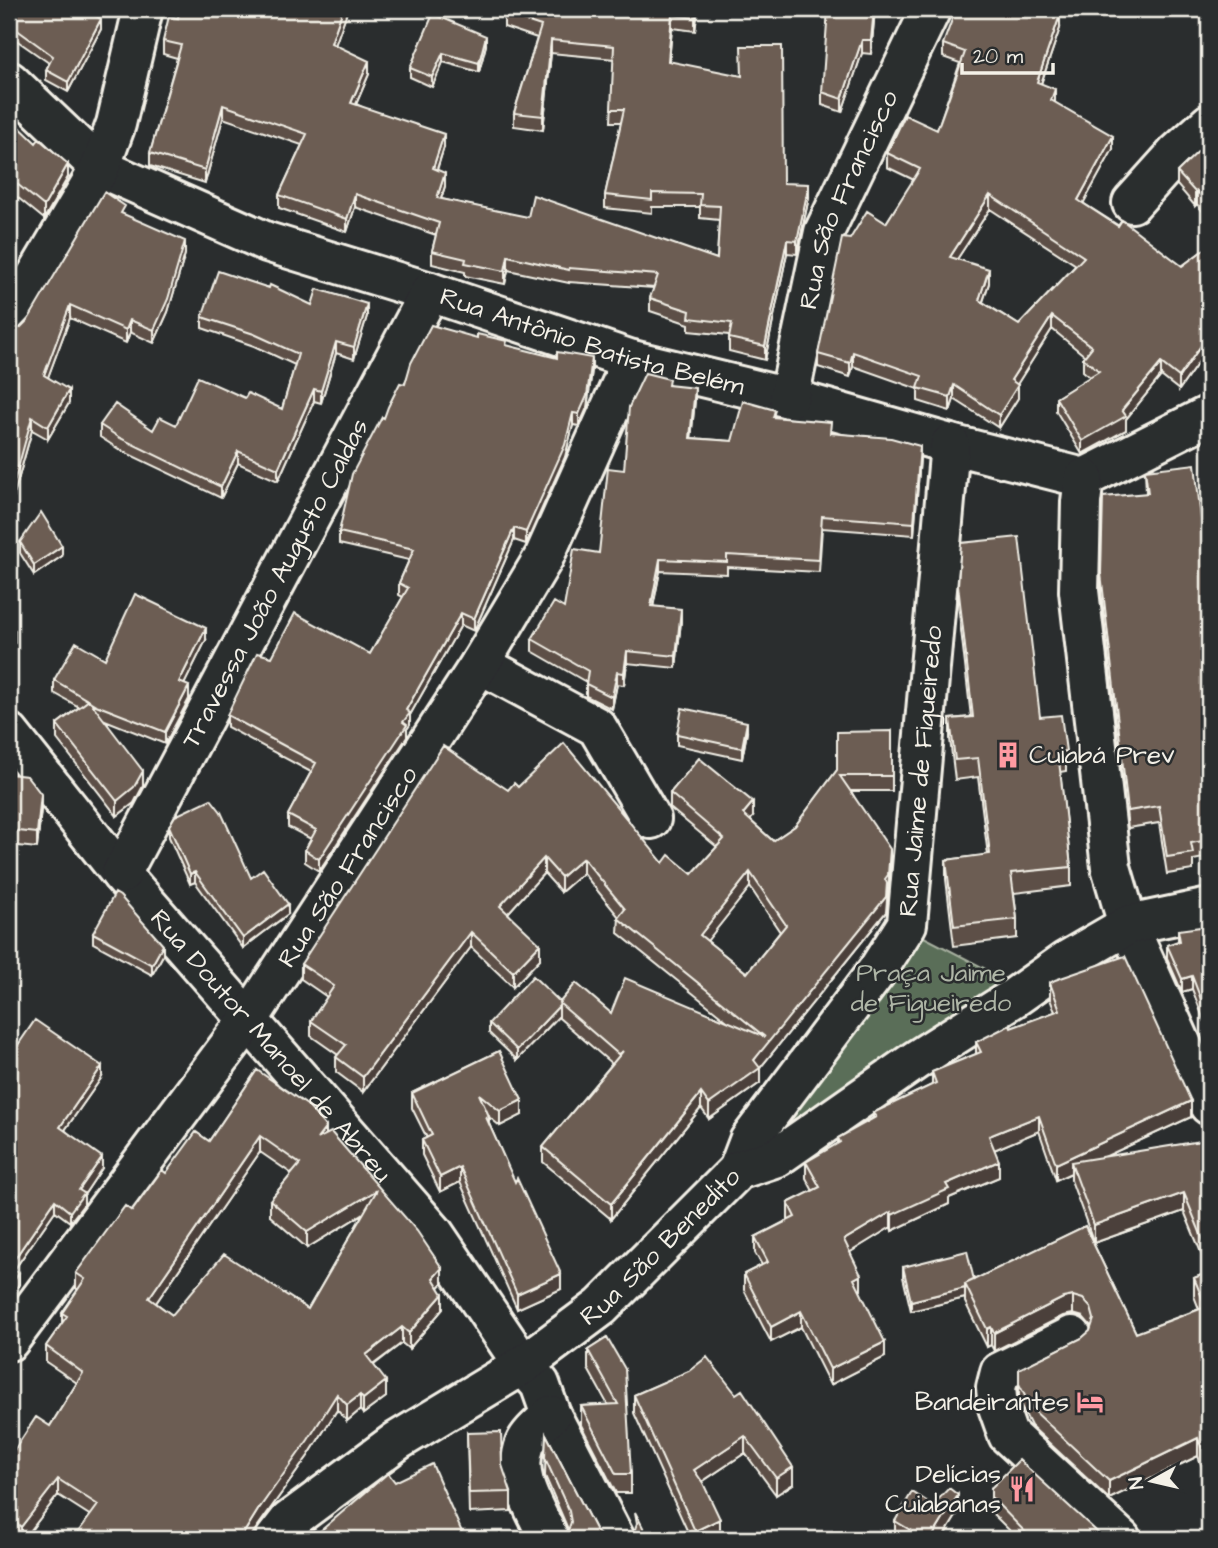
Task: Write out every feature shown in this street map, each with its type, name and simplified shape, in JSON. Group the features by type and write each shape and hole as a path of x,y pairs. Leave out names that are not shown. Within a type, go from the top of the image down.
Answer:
{"street":[{"path":"9,322 100,168 116,124 143,9"},
{"name":"Rua São Francisco","path":"789,398 824,232 931,9"},
{"name":"Rua Antônio Batista Belém","path":"9,81 100,168 267,242 430,292 632,360 789,398 950,444 1084,478"},
{"path":"1132,203 1177,153 1209,124"},
{"name":"Travessa João Augusto Caldas","path":"121,874 430,292"},
{"name":"Rua São Francisco","path":"9,1341 249,1019 480,664 544,557 632,360"},
{"path":"1209,415 1084,478 1079,591 1111,867 1128,925 1209,1105"},
{"name":"Rua Jaime de Figueiredo","path":"738,1170 749,1141 877,971 907,924 950,444"},
{"path":"480,664 597,727 651,819"},
{"name":"Rua Doutor Manoel de Abreu","path":"9,733 121,874 435,1233 523,1365 540,1384 551,1415 615,1539"},
{"name":"Rua São Benedito","path":"275,1539 289,1521 397,1441 523,1365 601,1307 738,1170 776,1157 1066,961 1128,925 1209,908"},
{"path":"1072,1336 1000,1372 996,1388 998,1407 1008,1435 1121,1539"},
{"path":"549,1539 526,1493 522,1472 525,1443 551,1415"}],"green space":[{"name":"Praça Jaime de Figueiredo","path":"920,935 1011,982 756,1150"}],"building":[{"path":"9,9 83,9 101,19 68,82 46,70 53,56 9,24"},
{"path":"180,9 343,9 331,43 369,61 351,103 444,134 433,168 445,173 437,198 528,217 533,195 717,259 720,206 700,205 701,194 652,193 652,200 605,195 624,109 611,109 614,46 551,40 543,116 514,113 541,26 504,14 506,9 696,9 695,18 672,15 668,61 742,76 741,46 782,46 783,183 809,184 797,241 787,240 765,346 729,338 732,323 689,318 690,311 650,298 658,275 569,270 508,256 505,271 465,263 466,259 432,251 439,223 355,194 347,219 279,195 307,134 223,105 205,170 150,153 181,45 163,41 169,16 178,18"},
{"path":"828,9 874,9 871,40 862,40 842,99 822,92"},
{"path":"956,9 1044,9 1060,15 1037,82 1055,89 1051,100 1113,136 1078,200 1118,226 1122,220 1182,266 1209,246 1209,334 1179,377 1161,363 1122,410 1126,416 1082,441 1056,398 1099,371 1083,358 1092,347 1052,316 1011,380 1018,385 999,415 954,385 950,397 918,388 922,376 853,352 850,363 818,354 842,238 850,239 867,211 886,223 920,169 887,153 905,115 937,130 965,52 943,44","holes":["990,195 1084,257 1019,325 979,300 989,269 950,257"]},
{"path":"433,14 486,36 479,63 443,53 432,77 410,68"},
{"path":"9,117 36,143 39,139 68,164 44,206 11,179 9,181"},
{"path":"1209,141 1209,207 1177,172"},
{"path":"104,192 125,206 121,213 185,241 168,299 154,330 130,320 126,330 70,305 44,375 69,390 48,427 32,417 9,493 9,336 12,330 20,328 28,320"},
{"path":"218,271 269,288 270,285 312,305 317,289 367,304 354,347 336,342 321,391 314,389 278,469 238,451 221,487 120,438 100,425 115,404 153,430 160,417 176,425 198,377 245,398 248,393 282,409 298,354 254,334 202,317"},
{"path":"431,325 477,338 477,334 507,341 506,345 557,358 557,352 592,358 587,396 579,414 573,413 565,445 526,532 514,528 474,619 461,613 406,710 410,713 403,722 407,725 319,859 305,850 316,830 288,815 316,763 227,715 257,653 272,657 295,613 370,654 408,588 399,583 414,549 339,532 352,474 382,417 384,418 400,383 405,384 411,363"},
{"path":"645,373 669,379 668,385 695,388 690,438 732,441 743,401 775,410 773,417 831,422 830,433 891,438 920,446 914,523 822,516 819,560 727,555 727,562 660,559 651,606 681,609 676,656 627,651 624,673 617,672 612,697 586,684 588,671 532,639 554,602 564,608 574,549 599,553 608,468 624,470 629,407"},
{"path":"1195,464 1209,593 1209,840 1191,843 1193,853 1167,857 1159,806 1128,811 1101,573 1103,497 1148,493 1145,470"},
{"path":"41,512 62,546 34,565 20,542"},
{"name":"Cuiabá Prev","path":"1019,537 1040,717 1061,715 1066,751 1058,752 1071,867 1011,873 1017,919 954,926 946,860 990,854 978,758 955,760 950,719 973,717 958,585 961,543"},
{"path":"135,594 206,628 179,682 189,686 165,732 96,705 54,680 76,642 105,659"},
{"path":"9,624 15,631 9,637"},
{"path":"89,700 143,771 134,787 117,801 57,724"},
{"path":"682,708 747,722 742,748 677,734"},
{"path":"892,731 892,776 840,776 890,849 888,875 885,879 886,897 754,1060 760,1068 709,1104 701,1093 611,1204 543,1147 623,1051 618,1054 559,1003 576,983 611,1013 625,978 765,1037 618,918 625,909 583,858 561,877 544,858 500,906 540,944 513,972 471,932 363,1077 336,1057 346,1045 311,1021 334,986 301,964 443,746 508,790 514,783 518,787 564,743 663,863 669,855 692,874 724,839 670,793 699,758 753,802 743,814 773,841 795,826 837,770 837,732","holes":["750,872 786,925 747,973 700,935"]},
{"path":"9,774 27,776 41,794 37,833 9,830"},
{"path":"211,799 221,812 251,878 263,869 288,904 243,938 195,872 190,874 169,826 175,816"},
{"path":"115,893 163,945 152,965 93,933"},
{"path":"1208,926 1209,1020 1192,976 1182,979 1167,945 1180,941 1178,930"},
{"path":"1125,956 1191,1101 1056,1164 1039,1116 989,1136 999,1161 946,1184 949,1189 892,1215 891,1212 844,1240 861,1275 854,1279 885,1342 830,1369 801,1311 771,1327 744,1274 768,1262 755,1237 795,1217 788,1203 820,1187 806,1162 840,1142 838,1138 876,1117 873,1113 936,1083 932,1072 981,1052 976,1042 1010,1025 1011,1028 1060,1010 1050,983"},
{"path":"533,976 560,1002 517,1050 489,1023"},
{"path":"35,1020 102,1066 60,1127 102,1157 79,1190 84,1193 70,1212 55,1200 9,1267 9,1058"},
{"path":"499,1051 522,1100 500,1111 479,1094 489,1116 486,1117 515,1182 517,1178 561,1274 517,1294 460,1167 440,1177 422,1140 432,1135 412,1093"},
{"path":"257,1070 307,1105 326,1127 317,1139 331,1132 417,1231 442,1268 433,1278 443,1294 409,1333 402,1327 366,1355 386,1381 363,1399 360,1395 347,1405 337,1394 240,1539 73,1539 98,1505 58,1479 21,1527 9,1517 9,1458 36,1417 50,1426 83,1373 46,1346 67,1316 62,1313 85,1279 76,1273 125,1206 132,1211 162,1170 166,1173 196,1132 209,1141","holes":["260,1136 300,1164 270,1200 307,1232 377,1190 308,1309 224,1254 172,1315 149,1298"]},
{"path":"1207,1140 1209,1254 1184,1193 1094,1225 1071,1162"},
{"path":"1085,1226 1136,1333 1206,1307 1194,1278 1209,1272 1209,1468 1198,1438 1109,1481 1031,1408 1019,1384 1019,1369 1082,1338 1090,1331 1094,1319 1091,1308 1083,1299 1073,1296 1063,1298 994,1333 991,1327 987,1329 965,1284"},
{"path":"967,1251 974,1280 965,1284 965,1288 911,1301 903,1267"},
{"path":"9,1267 19,1273 9,1288"},
{"path":"607,1338 625,1369 631,1474 616,1474 581,1406 618,1404 588,1350"},
{"path":"707,1357 736,1394 742,1390 793,1467 776,1478 745,1436 694,1470 720,1519 695,1531 634,1395 689,1371"},
{"path":"501,1432 502,1465 511,1492 469,1493 467,1433"},
{"path":"546,1434 596,1531 604,1539 560,1539 567,1534 571,1522 569,1511 545,1458"},
{"name":"Delícias Cuiabanas","path":"1019,1460 1104,1539 1032,1539 991,1497 991,1488"},
{"path":"432,1464 465,1539 311,1539 388,1473 395,1482"},
{"path":"949,1488 958,1495 931,1539 901,1539 910,1530 895,1521 912,1492 933,1505"},
{"path":"635,1512 649,1539 626,1539 634,1532 637,1523"}],"place":[{"name":"Cuiabá Prev","path":"1008,755"},
{"name":"Bandeirantes","path":"1090,1402"},
{"name":"Delícias Cuiabanas","path":"1022,1489"}]}
